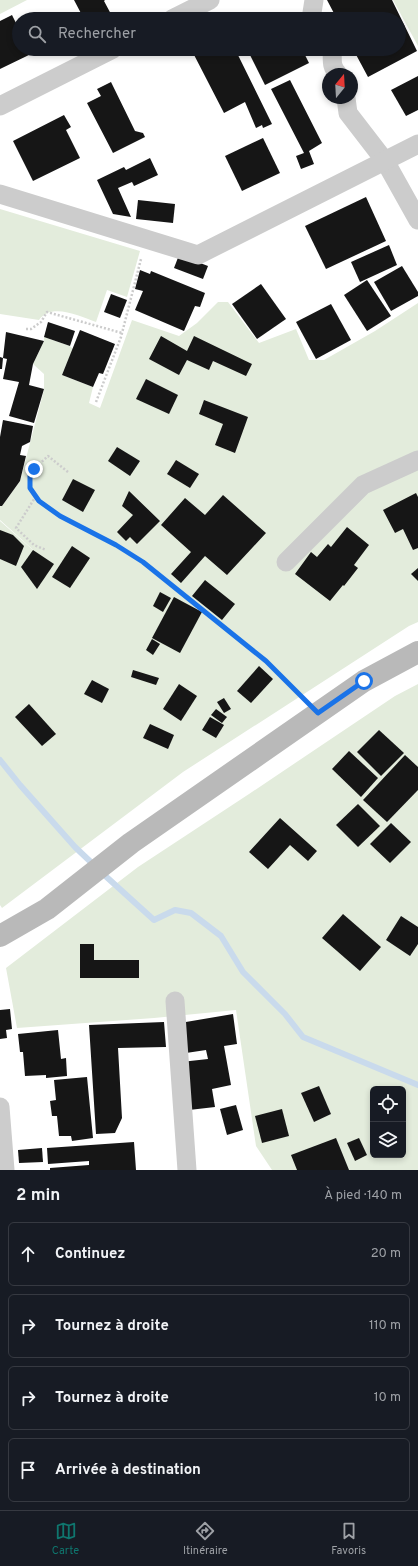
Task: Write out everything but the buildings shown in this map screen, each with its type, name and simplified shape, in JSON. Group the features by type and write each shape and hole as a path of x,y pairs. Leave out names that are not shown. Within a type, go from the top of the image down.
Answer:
{"main road":[{"path":"0,936 47,910 131,843 364,681 418,652"}],"street":[{"path":"186,12 210,0"},
{"path":"312,12 314,0"},
{"path":"0,106 99,56"},
{"path":"331,56 331,62 333,68"},
{"path":"347,104 348,113 385,161 418,220"},
{"path":"0,194 198,255 418,144"},
{"path":"286,562 363,485 418,460"},
{"path":"175,1001 187,1170"},
{"path":"0,1107 5,1170"}],"path":[{"path":"96,402 122,333 146,239"},
{"path":"26,329 31,329 41,322 47,312 122,333"},
{"path":"68,472 48,456 34,469 30,476 30,488 39,501 60,516 116,545 143,562 266,661 318,713"},
{"path":"36,496 16,528 34,545 46,550"}],"green space":[{"path":"0,0 27,0 0,14"},
{"path":"393,0 418,0 418,46 406,24 406,12 400,12"},
{"path":"0,209 140,251 127,297 107,290 96,322 74,314 58,311 44,315 39,320 0,314"},
{"path":"218,302 228,302 259,343 296,329 309,360 324,360 375,331 418,303 418,622 409,626 183,772 2,908 0,905 0,521 49,564 0,520 0,506 2,506 20,481 44,390 44,374 33,364 44,341 44,337 70,346 73,349 62,375 93,387 89,403 100,408 132,320 179,336 197,323"},
{"path":"418,684 418,1170 272,1170 256,1146 236,1010 154,1018 17,1028 6,968 138,867 395,696"}],"waterway":[{"path":"0,760 75,847 95,866"},
{"path":"101,872 154,920 175,910 191,913 221,936 243,972 285,1014 303,1037 418,1085"}],"route":[{"path":"34,469 30,476 30,488 39,501 60,516 116,545 143,562 266,661 318,713 364,681"}]}
